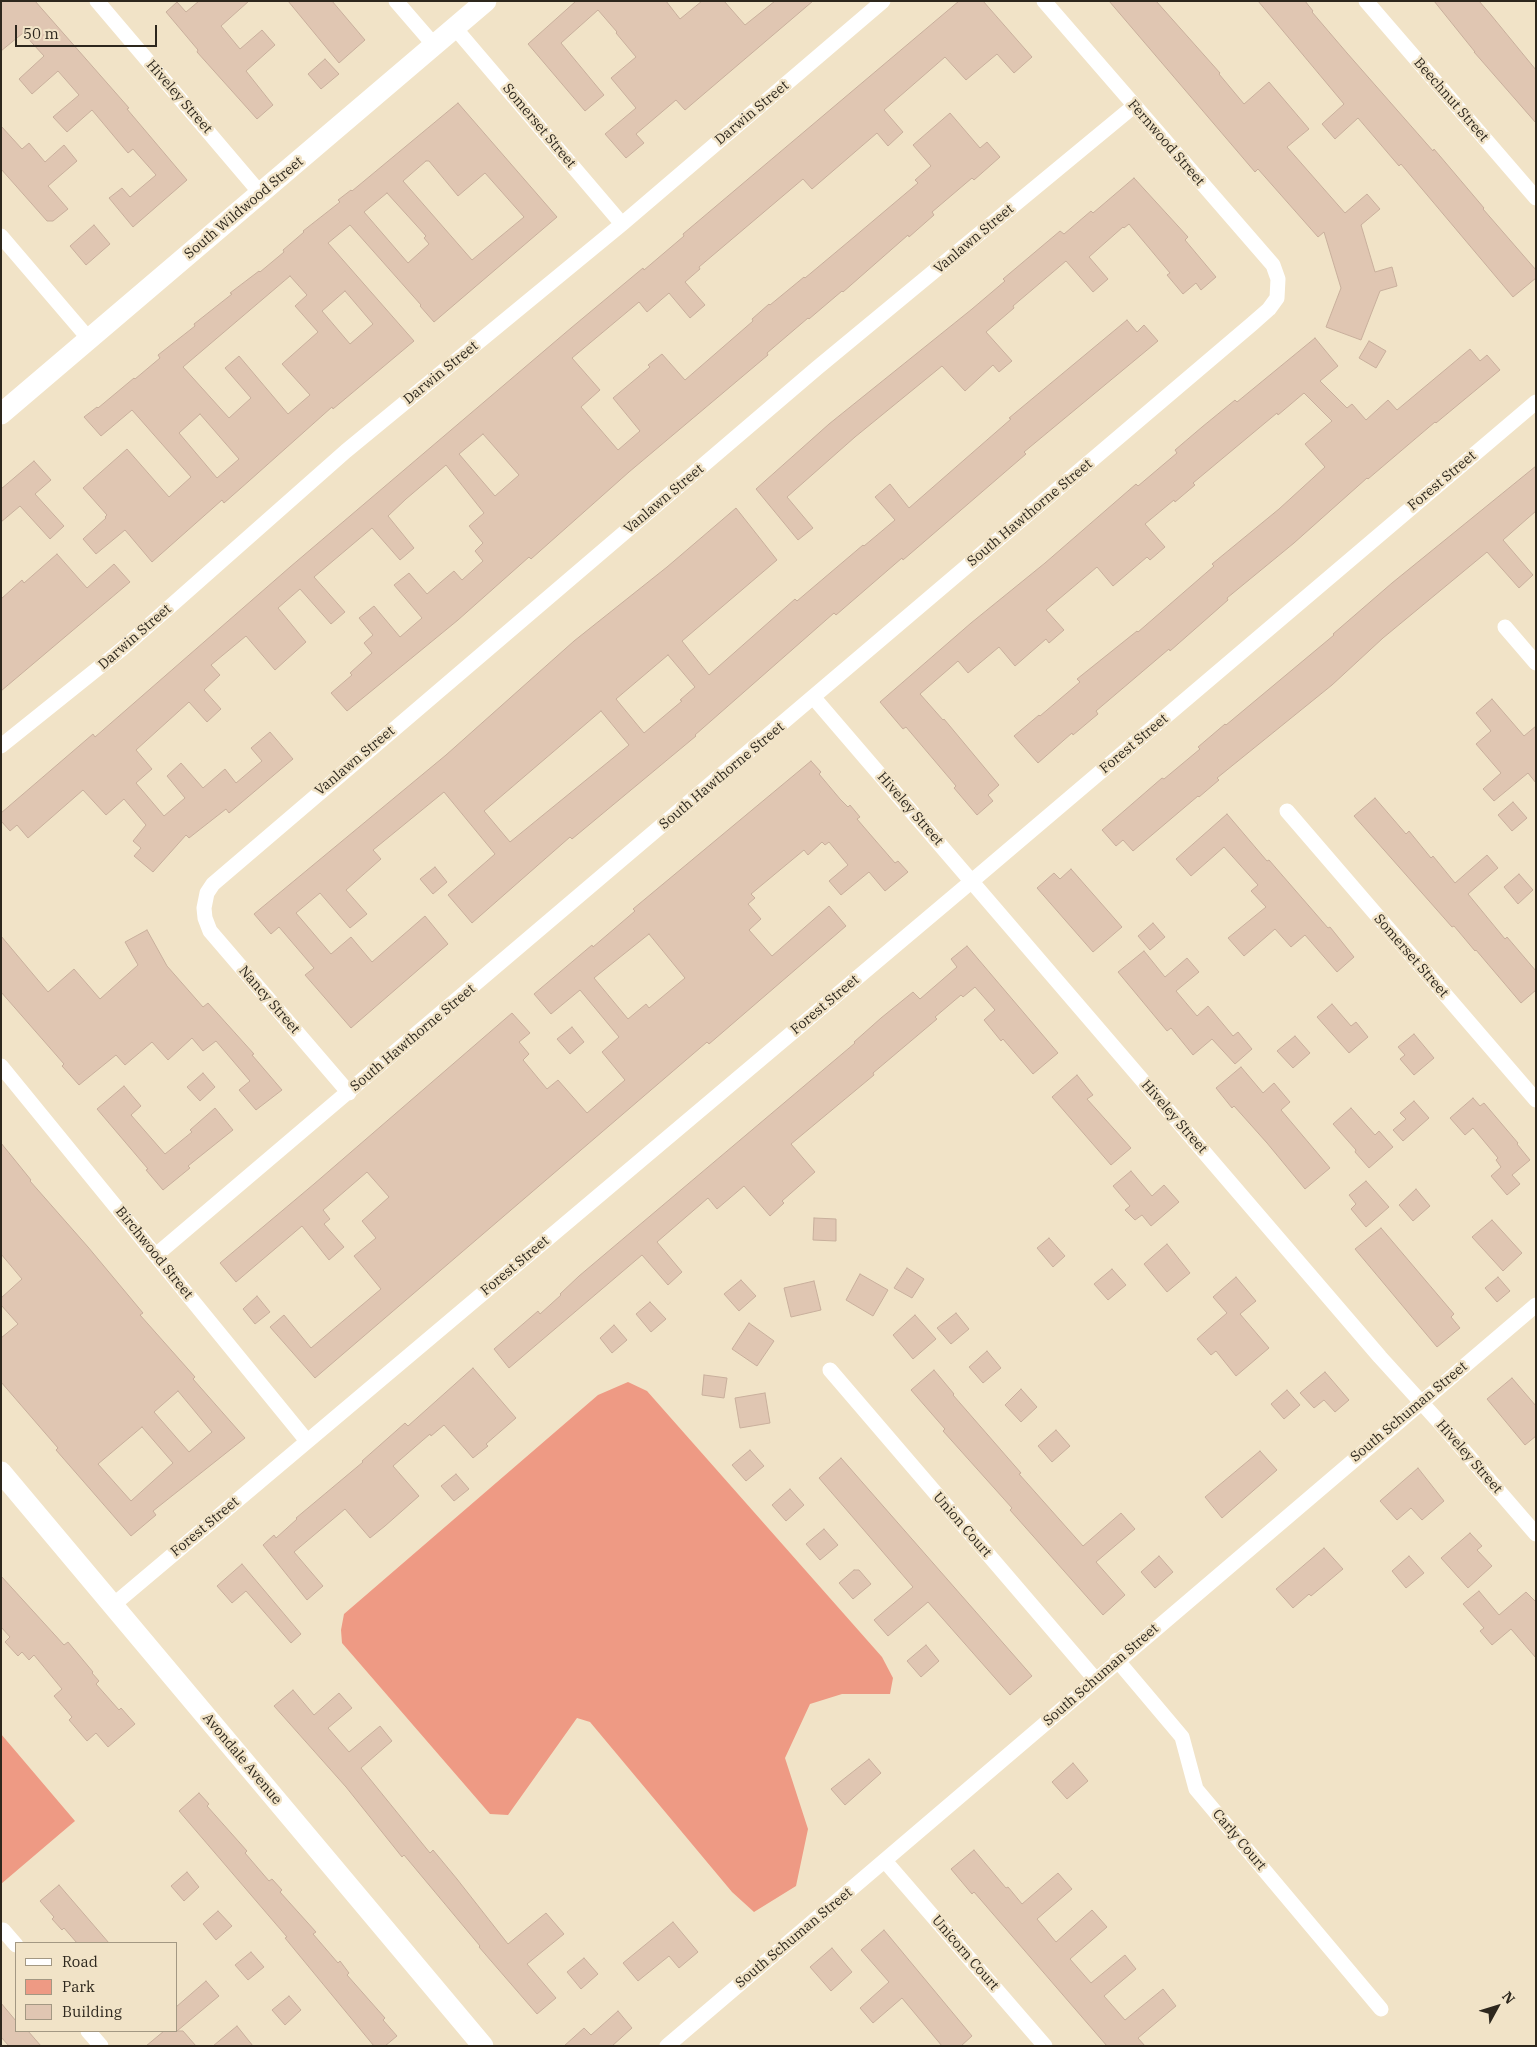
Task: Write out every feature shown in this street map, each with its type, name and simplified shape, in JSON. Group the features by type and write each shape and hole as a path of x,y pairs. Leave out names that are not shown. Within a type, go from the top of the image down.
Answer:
{"street":[{"name":"Hiveley Street","path":"96,1 261,194"},
{"path":"396,1 434,45"},
{"name":"South Wildwood Street","path":"1,414 486,1"},
{"name":"Darwin Street","path":"1,746 122,649 346,451 622,224 884,1"},
{"name":"Fernwood Street","path":"1044,1 1273,266 1278,279 1278,289"},
{"name":"Beechnut Street","path":"1366,1 1536,198"},
{"name":"Somerset Street","path":"455,28 622,224"},
{"name":"Vanlawn Street","path":"205,902 207,893 219,877 817,368 1134,106"},
{"path":"1,236 89,340"},
{"name":"South Hawthorne Street","path":"156,1255 1258,319 1277,298 1278,289"},
{"name":"Forest Street","path":"112,1606 306,1440 972,881 1536,402"},
{"path":"1504,627 1536,663"},
{"name":"Hiveley Street","path":"814,698 1536,1534"},
{"name":"Somerset Street","path":"1287,811 1536,1100"},
{"name":"Nancy Street","path":"205,902 205,918 210,931 348,1093"},
{"name":"Birchwood Street","path":"1,1066 306,1440"},
{"name":"South Schuman Street","path":"667,2046 1536,1305"},
{"name":"Union Court","path":"830,1370 1095,1680"},
{"name":"Avondale Avenue","path":"1,1472 483,2046"},
{"name":"Carly Court","path":"1118,1660 1182,1737 1196,1789 1380,2009"},
{"name":"Unicorn Court","path":"885,1861 1045,2046"},
{"path":"4,1930 15,1944"},
{"path":"89,2032 101,2046"}],"green space":[{"path":"628,1382 647,1391 882,1657 893,1678 890,1694 842,1694 810,1704 785,1758 808,1829 796,1886 754,1912 732,1892 590,1722 577,1718 508,1815 490,1814 342,1643 341,1630 344,1614 598,1395"},
{"path":"1,1734 75,1821 1,1884"}],"building":[{"path":"1,1 35,1 129,108 127,109 187,180 133,227 109,198 122,188 130,197 156,175 133,149 128,153 92,110 67,132 53,117 79,95 58,71 32,94 19,79 44,56 23,33 1,51"},
{"path":"199,1 249,1 221,26 240,49 262,30 275,45 246,71 273,105 257,119 197,52 198,50 166,12 177,2 186,12"},
{"path":"288,1 332,1 365,40 339,63"},
{"path":"576,1 666,1 680,19 702,1 724,1 745,25 775,1 813,1 685,110 676,100 636,134 644,143 626,158 605,134 636,108 611,78 636,57 617,32 598,10 561,43 604,95 585,111 528,44"},
{"path":"959,1 983,1 1032,57 1014,73 997,54 966,80 945,57 884,110 903,132 888,146 877,133 812,189 803,179 699,267 700,269 685,282 705,305 690,318 669,293 647,312 639,302 572,358 600,390 581,407 618,450 640,431 613,398 650,367 648,365 662,354 685,380 753,321 752,319 769,304 805,278 918,183 915,180 931,166 913,145 950,113 980,148 987,142 1000,157 974,180 972,178 932,212 934,215 909,237 908,235 843,292 808,318 767,353 768,355 629,472 531,559 529,557 458,620 347,711 331,693 352,675 350,673 372,653 364,643 373,635 359,618 374,606 400,637 422,618 394,585 409,573 427,594 454,571 462,580 483,561 475,551 483,543 469,526 484,513 446,465 388,516 414,548 400,560 372,528 314,577 345,612 331,624 300,589 278,608 306,642 275,670 246,636 211,665 220,675 204,690 221,709 207,722 189,702 136,750 152,769 136,783 164,816 185,798 167,776 181,763 203,788 225,769 236,783 262,761 251,748 270,732 293,759 229,813 226,809 189,838 186,835 153,872 134,856 141,848 133,841 146,825 124,799 106,815 83,790 28,838 17,825 10,831 1,821 1,813 93,734 95,737 290,567 571,328 643,268 644,270 684,236 683,234","holes":["483,434 519,475 495,496 459,454"]},
{"path":"1109,1 1156,1 1220,73 1244,104 1269,82 1309,129 1287,147 1345,213 1367,194 1380,209 1361,225 1375,272 1392,267 1397,286 1380,291 1361,340 1326,327 1341,288 1324,232 1318,237 1258,169 1255,172"},
{"path":"1258,1 1305,1 1347,53 1433,151 1434,149 1536,270 1536,278 1513,297 1401,164 1399,166 1358,118 1335,139 1322,124 1344,104"},
{"path":"1434,1 1479,1 1491,15 1536,70 1536,123 1474,52"},
{"path":"325,59 339,74 321,89 308,74"},
{"path":"458,103 557,217 434,322 350,225 328,243 414,341 333,409 332,407 224,503 222,500 152,562 125,530 96,554 83,539 107,515 83,488 127,449 169,497 191,477 132,410 101,436 84,417 160,358 158,355 232,294 230,293 284,252 283,250 303,231 340,202 338,200 352,191","holes":["426,161 429,161 458,196 485,173 524,217 472,260 403,181","387,193 426,236 424,238 429,244 408,263 364,212","290,276 307,295 295,306 318,332 282,364 310,395 288,414 239,356 225,368 251,398 229,418 183,367","345,291 373,324 350,344 322,311","200,414 239,459 217,478 179,433"]},
{"path":"1,126 22,149 29,143 45,162 64,145 77,161 48,186 68,209 53,221 47,221 1,169"},
{"path":"1134,178 1188,237 1185,240 1216,277 1201,290 1196,283 1183,294 1167,275 1170,273 1129,224 1123,227 1089,257 1108,279 1093,292 1066,261 1013,306 1014,308 986,332 1012,361 999,372 993,365 965,391 942,366 855,437 787,497 813,528 798,540 756,489 829,424 1005,281 1003,279 1060,231 1064,234 1091,211 1093,213"},
{"path":"94,225 110,244 86,265 70,246"},
{"path":"1127,320 1137,332 1144,325 1158,341 1024,452 1026,454 903,560 902,558 836,615 834,613 696,736 572,839 570,837 472,923 448,895 495,854 444,792 373,850 381,859 346,890 367,914 350,928 320,893 296,913 331,954 351,937 372,962 425,916 448,944 351,1028 305,975 314,968 279,927 271,934 254,914 446,755 574,641 667,567 736,508 777,560 682,641 709,675 795,599 797,601 895,520 875,497 890,484 909,508 1011,419 1009,418","holes":["668,655 695,687 680,700 682,701 644,733 616,699","601,711 629,745 510,842 484,811"]},
{"path":"1315,338 1338,366 1320,381 1347,408 1352,404 1366,420 1388,400 1397,410 1470,349 1480,361 1487,355 1500,370 1367,478 1294,543 1227,598 1228,600 1170,651 1169,649 1096,711 1098,714 1073,735 1072,733 1038,763 1014,736 1080,682 1077,679 1138,632 1214,566 1212,564 1279,509 1325,467 1305,444 1332,421 1304,393 1193,483 1195,485 1175,502 1174,500 1145,524 1165,547 1150,560 1147,557 1113,586 1097,567 1046,610 1064,630 1049,643 1046,639 1015,666 999,647 968,673 958,661 920,694 944,719 999,785 988,795 993,801 977,815 954,788 956,786 906,727 903,729 880,702 1136,484 1138,486 1177,453 1175,450 1202,427 1235,400 1237,402"},
{"path":"1369,341 1386,351 1376,368 1359,358"},
{"path":"34,461 51,480 35,494 64,526 50,539 20,506 1,522 1,489"},
{"path":"1536,466 1536,511 1503,540 1533,575 1519,588 1487,552 1383,638 1332,685 1217,778 1219,780 1133,851 1123,840 1116,846 1102,830 1162,778 1164,779 1200,749 1198,747 1225,724 1334,635 1392,583"},
{"path":"57,554 87,588 114,564 130,582 1,691 1,599 22,580 24,583"},
{"path":"1492,699 1524,736 1536,726 1536,783 1528,773 1494,801 1483,789 1501,773 1476,744 1491,731 1476,713"},
{"path":"811,761 821,772 819,774 840,799 848,807 850,805 860,817 857,819 895,863 898,861 908,872 885,891 869,872 841,895 829,881 848,865 829,842 825,845 822,842 808,855 804,850 751,894 755,898 748,904 761,919 749,930 772,956 829,906 846,926 709,1044 707,1042 315,1378 270,1327 284,1315 311,1348 381,1289 354,1256 376,1238 362,1221 389,1197 367,1172 323,1210 330,1219 324,1224 344,1247 329,1260 302,1226 236,1282 220,1263 512,1013 530,1033 519,1042 529,1054 523,1060 547,1089 558,1080 587,1113 625,1080 602,1052 619,1037 580,990 551,1014 534,994 635,911 633,909","holes":["649,934 685,978 649,1008 646,1004 628,1019 594,978"]},
{"path":"1375,798 1406,834 1409,831 1431,858 1433,856 1455,883 1487,855 1498,868 1468,894 1505,939 1507,937 1536,971 1536,990 1521,1003 1476,950 1454,926 1452,927 1354,816"},
{"path":"1513,802 1527,818 1512,831 1498,815"},
{"path":"1227,814 1328,928 1330,927 1354,957 1337,972 1305,935 1291,947 1275,929 1244,956 1228,938 1266,907 1251,891 1258,885 1224,847 1191,876 1176,859"},
{"path":"435,867 447,882 433,894 420,879"},
{"path":"1071,869 1122,927 1093,952 1037,888 1054,873 1060,879"},
{"path":"1519,874 1533,890 1518,904 1504,887"},
{"path":"1153,923 1165,937 1150,950 1138,936"},
{"path":"147,930 167,966 203,1007 208,1003 254,1054 252,1055 282,1090 256,1110 239,1090 250,1081 216,1041 203,1051 192,1038 168,1060 152,1042 125,1065 116,1055 79,1085 62,1066 64,1064 1,992 1,936 48,992 74,969 100,999 138,965 125,942"},
{"path":"967,946 1058,1053 1033,1074 1003,1039 1001,1041 984,1020 995,1010 975,987 963,997 961,995 935,1017 937,1019 873,1073 874,1075 791,1144 815,1172 782,1201 784,1203 770,1216 744,1186 717,1209 708,1198 657,1242 682,1272 668,1285 642,1255 509,1368 494,1349 538,1311 540,1314 579,1276 855,1043 881,1018 913,992 920,999 957,967 951,959"},
{"path":"1144,951 1165,977 1187,958 1199,972 1176,991 1197,1016 1208,1006 1233,1036 1238,1032 1252,1049 1235,1064 1212,1039 1193,1055 1171,1028 1167,1031 1118,972"},
{"path":"1332,1004 1351,1026 1356,1022 1368,1037 1349,1053 1317,1017"},
{"path":"572,1027 584,1042 570,1054 557,1039"},
{"path":"1414,1034 1434,1058 1414,1075 1400,1059 1405,1055 1398,1047"},
{"path":"1295,1036 1310,1053 1293,1068 1277,1051"},
{"path":"1241,1067 1263,1093 1274,1083 1290,1102 1281,1110 1330,1168 1305,1189 1267,1143 1234,1106 1232,1108 1216,1088"},
{"path":"203,1073 215,1087 200,1101 187,1087"},
{"path":"1077,1075 1093,1095 1087,1099 1131,1148 1111,1165 1052,1097"},
{"path":"124,1086 141,1106 131,1115 165,1154 192,1132 190,1130 215,1108 233,1130 188,1166 190,1168 163,1190 146,1170 148,1169 97,1109"},
{"path":"1473,1098 1480,1106 1484,1103 1530,1160 1512,1175 1520,1184 1507,1195 1491,1176 1501,1167 1496,1160 1498,1158 1473,1128 1465,1135 1450,1118"},
{"path":"1414,1101 1429,1118 1403,1141 1393,1130 1406,1119 1400,1113"},
{"path":"1351,1108 1375,1135 1379,1131 1393,1147 1369,1168 1333,1124"},
{"path":"1,1143 30,1181 143,1313 140,1315 195,1377 193,1379 245,1438 153,1511 156,1515 131,1536 56,1450 58,1448 1,1382 1,1338 18,1324 1,1305 1,1298 22,1279 1,1254","holes":["178,1391 212,1432 189,1452 154,1412","142,1427 173,1463 131,1501 98,1464"]},
{"path":"1131,1171 1152,1196 1164,1185 1179,1202 1151,1226 1142,1215 1135,1220 1125,1210 1130,1206 1113,1186"},
{"path":"1366,1181 1389,1207 1366,1227 1351,1209 1356,1204 1349,1195"},
{"path":"1416,1189 1430,1206 1413,1221 1399,1205"},
{"path":"814,1218 836,1219 836,1241 813,1240"},
{"path":"1492,1220 1522,1253 1503,1271 1472,1237"},
{"path":"1381,1228 1454,1314 1451,1317 1460,1328 1437,1347 1355,1249"},
{"path":"1049,1238 1065,1256 1053,1267 1037,1248"},
{"path":"1167,1244 1190,1273 1167,1292 1144,1264"},
{"path":"907,1268 924,1279 912,1298 894,1288"},
{"path":"1112,1269 1126,1285 1108,1300 1094,1284"},
{"path":"860,1274 888,1290 873,1316 846,1300"},
{"path":"1236,1277 1256,1301 1240,1314 1269,1348 1236,1376 1216,1351 1211,1355 1197,1339 1227,1313 1213,1297"},
{"path":"1498,1277 1510,1291 1497,1302 1485,1288"},
{"path":"741,1280 756,1296 739,1311 724,1294"},
{"path":"814,1281 821,1310 791,1317 784,1288"},
{"path":"257,1296 270,1312 255,1324 243,1309"},
{"path":"650,1302 666,1319 651,1332 636,1314"},
{"path":"956,1313 969,1329 951,1344 937,1328"},
{"path":"915,1315 936,1339 913,1359 893,1335"},
{"path":"749,1323 774,1341 757,1366 732,1349"},
{"path":"614,1325 627,1340 612,1353 600,1338"},
{"path":"987,1351 1001,1368 983,1383 969,1367"},
{"path":"473,1368 516,1418 473,1458 444,1425 431,1436 430,1434 393,1466 419,1496 385,1526 370,1538 345,1509 294,1552 323,1586 307,1600 263,1545 274,1535 276,1538 296,1518 363,1462 405,1423 408,1426"},
{"path":"934,1370 953,1395 1021,1473 1019,1474 1083,1546 1121,1513 1135,1529 1096,1562 1125,1595 1103,1615 1010,1510 1012,1508 943,1431 945,1429 911,1390"},
{"path":"1325,1372 1349,1400 1335,1412 1324,1400 1314,1408 1300,1393"},
{"path":"704,1375 727,1378 724,1398 702,1395"},
{"path":"1512,1378 1536,1406 1536,1436 1525,1445 1487,1399"},
{"path":"1021,1389 1037,1407 1021,1422 1005,1405"},
{"path":"1287,1390 1300,1405 1284,1419 1271,1404"},
{"path":"765,1393 770,1423 740,1428 735,1398"},
{"path":"1056,1430 1070,1446 1052,1462 1038,1446"},
{"path":"750,1450 764,1466 746,1481 732,1465"},
{"path":"1260,1451 1277,1470 1222,1518 1205,1497"},
{"path":"841,1458 1032,1676 1010,1695 928,1602 888,1636 874,1620 913,1587 819,1478"},
{"path":"1418,1468 1444,1501 1422,1520 1411,1508 1397,1520 1380,1501"},
{"path":"456,1474 469,1489 454,1501 441,1486"},
{"path":"790,1489 804,1505 786,1521 772,1505"},
{"path":"824,1529 838,1545 820,1560 806,1544"},
{"path":"1470,1533 1482,1546 1477,1550 1492,1566 1468,1588 1441,1558"},
{"path":"1324,1548 1343,1569 1311,1596 1309,1594 1293,1608 1276,1589"},
{"path":"1159,1556 1173,1572 1155,1588 1141,1572"},
{"path":"1409,1556 1424,1573 1406,1588 1392,1571"},
{"path":"242,1564 301,1634 291,1643 246,1591 232,1603 217,1586"},
{"path":"854,1570 859,1570 871,1584 853,1599 839,1583"},
{"path":"1,1576 64,1645 68,1642 99,1681 96,1684 119,1710 121,1708 135,1724 108,1747 96,1733 87,1741 69,1720 72,1717 54,1696 62,1689 34,1655 29,1660 22,1652 18,1656 5,1642 10,1637 1,1627"},
{"path":"1479,1591 1499,1615 1526,1592 1536,1602 1536,1658 1511,1629 1492,1645 1480,1631 1484,1628 1463,1604"},
{"path":"926,1645 939,1661 921,1677 907,1661"},
{"path":"293,1690 314,1715 339,1693 352,1708 328,1728 349,1752 380,1726 392,1741 361,1768 430,1853 433,1850 508,1944 546,1913 564,1934 527,1964 556,1998 537,2014 479,1947 404,1855 402,1857 346,1787 274,1706"},
{"path":"869,1759 881,1773 845,1805 831,1789"},
{"path":"1073,1763 1088,1781 1067,1799 1052,1782"},
{"path":"199,1793 209,1804 207,1806 247,1851 245,1853 269,1881 272,1879 282,1890 280,1892 316,1932 313,1934 338,1963 340,1961 349,1973 347,1975 385,2018 383,2020 397,2036 385,2046 374,2046 285,1938 287,1937 179,1811"},
{"path":"974,1850 1022,1904 1058,1873 1072,1889 1037,1919 1056,1942 1092,1910 1107,1927 1070,1959 1091,1983 1125,1955 1136,1969 1104,1996 1125,2020 1163,1989 1176,2006 1138,2038 1145,2046 1107,2046 974,1892 972,1894 951,1869"},
{"path":"187,1872 199,1887 184,1901 171,1886"},
{"path":"59,1885 108,1942 76,1942 64,1928 62,1930 52,1919 54,1917 40,1901"},
{"path":"218,1911 232,1926 216,1940 203,1924"},
{"path":"673,1922 698,1952 679,1968 669,1956 638,1981 623,1963"},
{"path":"884,1930 972,2036 961,2046 942,2046 902,1998 873,2023 860,2008 889,1982 861,1950"},
{"path":"832,1948 852,1972 831,1991 810,1967"},
{"path":"251,1952 264,1967 248,1980 235,1965"},
{"path":"584,1958 598,1974 581,1989 567,1972"},
{"path":"206,1981 219,1996 178,2030 178,2005"},
{"path":"289,1996 301,2010 285,2025 272,2010"},
{"path":"1,2003 15,2020 15,2032 29,2032 41,2046 9,2046 1,2037"},
{"path":"618,2011 632,2028 612,2046 564,2046 584,2028 591,2035"},
{"path":"237,2026 253,2046 213,2046"},
{"path":"183,2031 196,2046 146,2046 163,2032"}]}
